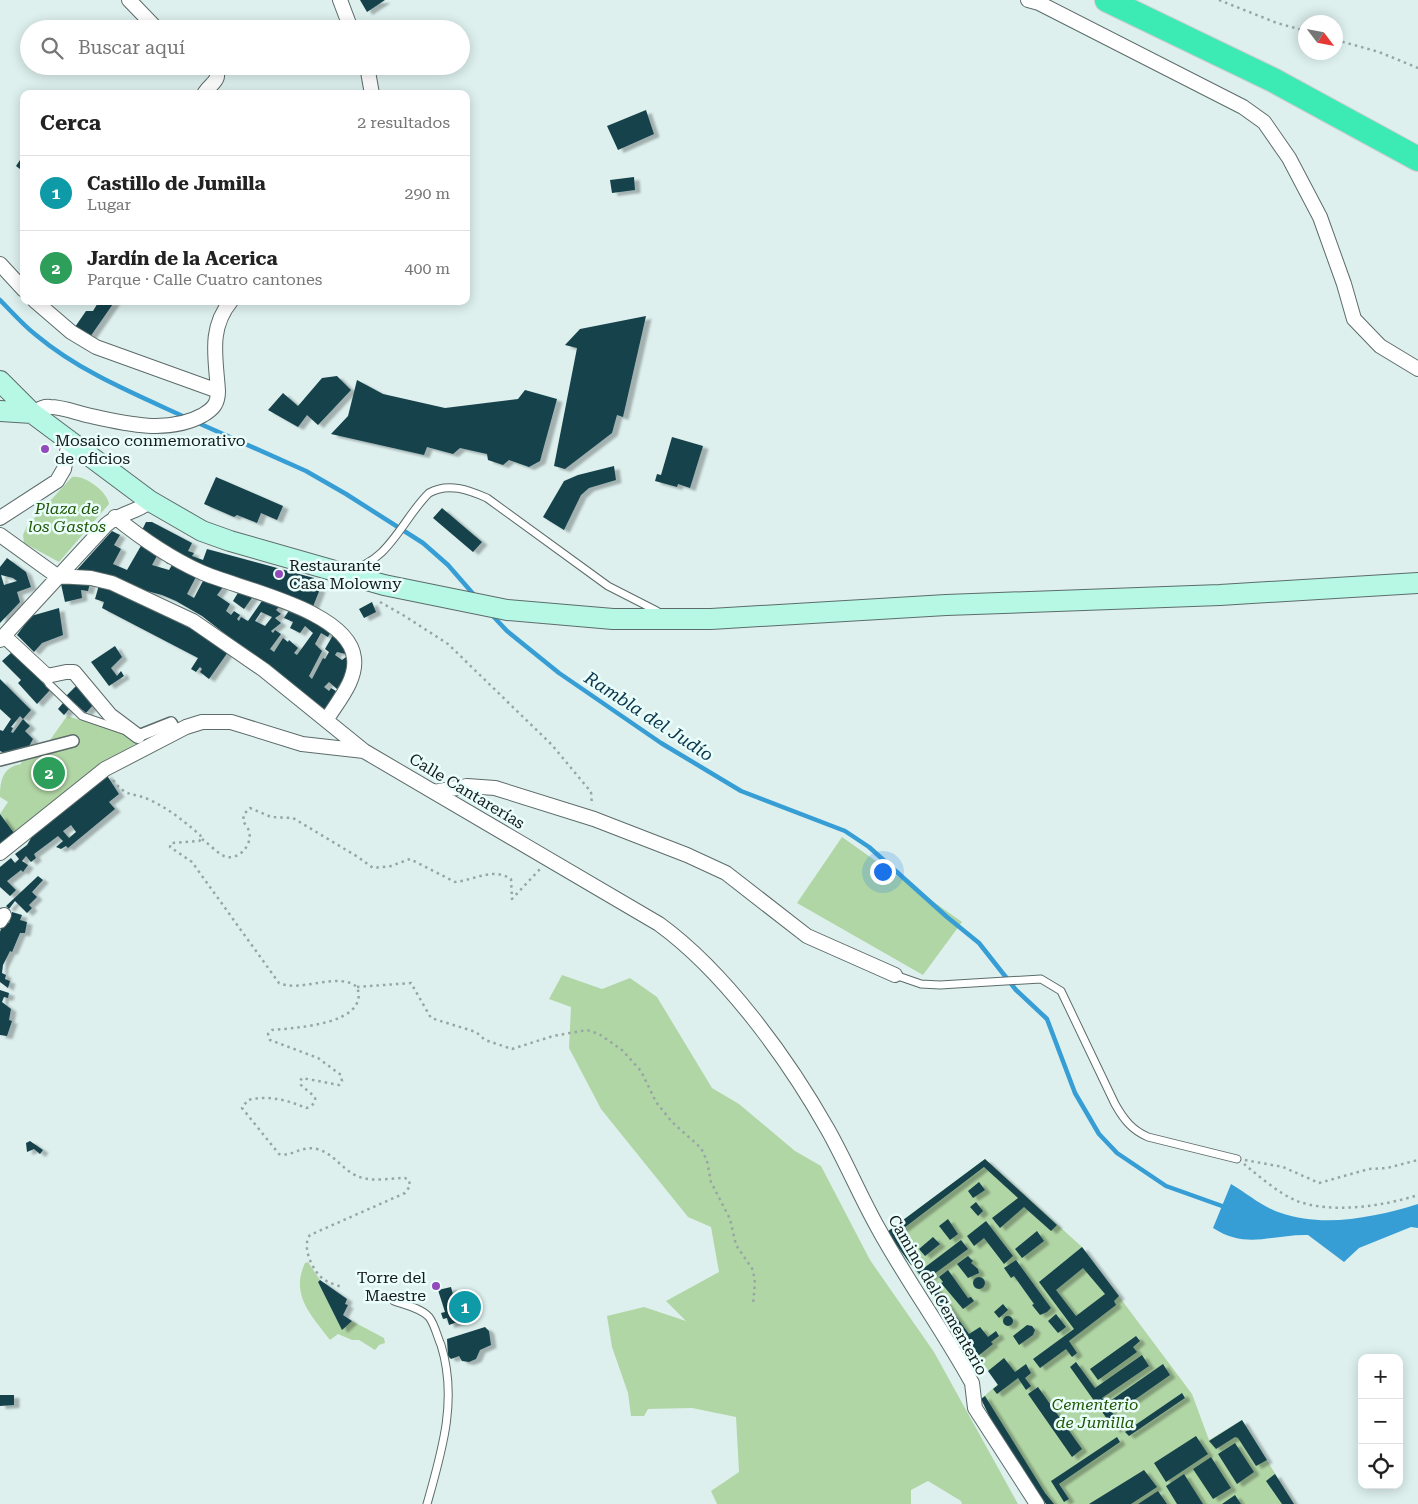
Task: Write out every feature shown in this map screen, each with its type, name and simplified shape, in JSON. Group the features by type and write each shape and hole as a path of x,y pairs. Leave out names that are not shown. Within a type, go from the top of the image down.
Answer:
{"highway":[{"path":"1107,0 1273,80 1418,158"}],"main road":[{"path":"0,381 32,413 150,501 187,523 215,536 331,570 380,593 440,598 506,610 555,616 613,619 680,619 946,605 1220,595 1418,583"},
{"path":"0,411 32,413"}],"street":[{"path":"129,0 148,20"},
{"path":"340,0 348,20"},
{"path":"1028,0 1039,3 1243,107 1264,122 1289,158 1320,217 1344,284 1354,319 1380,346 1418,369"},
{"path":"207,90 217,79 218,75"},
{"path":"369,75 371,90"},
{"path":"0,264 20,286"},
{"path":"40,305 71,332 96,347 218,391"},
{"path":"32,413 52,406 91,416 142,425 179,424 198,418 212,410 217,401 216,330 222,313 228,305"},
{"path":"0,518 57,481 64,469 69,440"},
{"path":"150,501 144,506 115,517 57,576 2,638 43,673 53,676 74,672 110,715 138,736 171,723 176,732"},
{"path":"115,517 140,537 187,565 216,578 290,603 319,618 346,637 354,658 354,673 327,719"},
{"path":"0,535 57,576"},
{"name":"Calle Cantarerías","path":"57,576 91,578 107,582 178,613 220,637 327,719 364,751 659,924 688,947 721,978 783,1061 810,1102"},
{"path":"0,853 105,769 176,732 202,722 231,722 302,744 364,751"},
{"path":"0,760 73,741"},
{"path":"434,792 467,786 495,788 594,819 687,855 726,873 807,936 895,975"},
{"name":"Camino del Cementerio","path":"810,1102 838,1148 878,1228 972,1383 975,1408 1037,1504"}],"lane":[{"path":"331,570 359,567 374,558 389,544 429,493 438,489 451,488 474,492 500,506 621,595 653,610 680,619"},
{"path":"43,673 49,684 82,716 138,736"},
{"path":"895,975 922,984 985,982 1028,978 1041,979 1061,991 1116,1104 1125,1120 1136,1131 1148,1136 1236,1159"},
{"path":"394,1301 428,1316 434,1326 447,1366 450,1398 447,1426 427,1504"}],"path":[{"path":"1219,0 1277,23 1298,29"},
{"path":"1343,42 1379,52 1418,68"},
{"path":"380,593 403,614 448,644 552,745 591,792 594,819"},
{"path":"105,769 122,792 150,800 167,809 223,856 234,857 247,848 250,839 249,830 243,821 244,814 250,808 271,817 293,818 358,856 372,868 391,866 410,860 455,882 492,873 504,875 511,879 512,899 549,859"},
{"path":"202,839 172,843 170,846 192,862 279,983 288,986 349,982 357,987 411,983 431,1018 437,1022 457,1025 476,1032 485,1040 512,1049 553,1036 587,1030 600,1034 622,1050 640,1071 656,1102 672,1122 701,1148 707,1161 711,1182 730,1219 736,1245 753,1270 755,1283 753,1304"},
{"path":"342,1287 329,1282 317,1273 306,1248 310,1235 405,1193 410,1186 409,1180 405,1178 362,1178 349,1172 330,1155 317,1149 305,1148 288,1154 279,1154 242,1108 248,1100 255,1098 282,1099 306,1108 309,1107 314,1103 315,1097 301,1085 300,1081 302,1078 339,1085 342,1081 341,1075 329,1064 270,1040 268,1034 272,1030 311,1027 337,1018 354,1005 359,996 357,987"},
{"path":"1236,1159 1266,1162 1305,1175 1319,1183 1369,1169 1387,1168 1418,1160"},
{"path":"1236,1159 1266,1182 1297,1201 1329,1208 1390,1203 1418,1195"}],"green space":[{"name":"Plaza de los Gastos","path":"72,477 83,478 95,485 108,499 109,504 59,562 24,543 23,535 27,526"},
{"path":"67,716 126,734 137,743 115,756 14,833 0,814 8,802 0,797 4,775 10,768 21,764 22,760 43,750"},
{"path":"842,837 962,922 923,975 797,903"},
{"path":"562,975 602,989 630,978 657,997 712,1088 739,1104 795,1151 821,1166 870,1260 934,1352 1018,1504 962,1504 961,1501 928,1481 911,1490 911,1504 717,1504 711,1491 739,1472 736,1417 692,1408 648,1409 644,1416 631,1416 628,1393 612,1347 607,1316 644,1307 686,1321 666,1301 719,1272 711,1227 688,1217 601,1109 569,1048 571,1007 549,999"},
{"name":"Cementerio de Jumilla","path":"985,1159 1082,1247 1192,1394 1209,1440 1242,1420 1294,1504 1046,1504 981,1399 998,1384 887,1232"},
{"path":"308,1262 320,1280 318,1282 342,1329 352,1321 384,1338 385,1343 379,1345 375,1350 359,1340 352,1340 338,1334 330,1340 310,1313 301,1295 301,1274 305,1263"}],"water":[{"path":"1231,1184 1261,1204 1281,1213 1315,1220 1368,1217 1418,1204 1418,1228 1411,1227 1359,1248 1344,1262 1308,1235 1249,1240 1237,1238 1225,1235 1213,1228"}],"building":[{"path":"360,0 385,0 367,12"},
{"path":"646,110 654,134 618,150 607,126"},
{"path":"20,160 20,169 16,166"},
{"path":"634,177 635,190 612,193 610,180"},
{"path":"97,305 112,305 90,337 75,327 86,311 93,311"},
{"path":"646,316 623,417 617,415 612,433 565,469 554,466 577,348 565,345 580,329"},
{"path":"337,376 351,390 318,425 307,415 298,427 268,410 283,393 298,406 322,378"},
{"path":"357,380 383,394 445,408 518,399 525,390 557,399 540,461 529,467 509,460 503,465 488,460 487,454 460,448 453,454 427,447 424,455 331,434 348,416"},
{"path":"672,437 703,446 690,488 678,484 677,487 655,481 657,474 661,475"},
{"path":"614,466 616,480 589,488 581,495 564,530 543,517 564,481 578,475"},
{"path":"216,477 283,506 277,520 261,513 257,523 237,515 234,517 204,504"},
{"path":"442,508 482,542 473,552 433,518"},
{"path":"146,522 152,522 192,543 188,551 194,553 192,556 203,560 207,549 314,578 311,585 320,589 312,609 204,568 141,532"},
{"path":"112,531 120,535 114,545 121,549 113,564 127,570 142,544 158,554 152,565 169,570 172,565 166,563 168,559 197,575 187,594 194,598 204,579 223,587 217,595 230,604 226,611 231,615 234,611 240,615 237,619 239,621 241,617 248,621 264,598 281,605 276,610 281,614 275,618 281,623 271,631 273,633 275,630 281,634 270,649 274,652 283,638 288,642 289,640 298,648 294,653 297,655 313,633 305,626 300,633 290,628 293,622 284,618 290,609 305,616 330,633 328,637 321,633 315,644 322,651 309,676 312,679 323,658 325,659 329,652 325,649 333,635 344,642 346,654 337,652 335,655 342,660 346,657 349,669 337,689 329,682 324,687 329,691 331,688 336,691 324,711 202,616 176,601 162,595 75,572","holes":["261,612 272,617 265,626 255,621"]},
{"path":"7,558 26,572 31,587 17,592 20,602 0,623 0,567","holes":["1,575 17,581 4,585"]},
{"path":"79,580 90,583 88,591 81,590 82,598 65,602 61,584"},
{"path":"99,585 110,587 211,639 228,652 209,679 200,672 202,669 200,667 196,672 191,669 198,658 102,608 104,602 95,599"},
{"path":"239,591 254,595 244,609 233,601"},
{"path":"372,602 376,612 364,618 359,609"},
{"path":"59,608 63,635 42,643 34,652 17,635 31,616"},
{"path":"115,646 122,657 111,668 117,676 121,671 124,676 109,686 91,662"},
{"path":"12,652 50,690 37,704 18,683 21,680 2,661"},
{"path":"0,679 31,710 23,719 30,726 25,731 33,739 27,750 8,755 0,751 0,730 3,731 11,719 0,709","holes":["20,716 23,719 13,733 11,732 13,728 11,727"]},
{"path":"77,685 93,705 86,713 66,696"},
{"path":"63,703 69,709 64,715 58,709"},
{"path":"106,774 119,794 109,802 115,809 68,848 66,846 61,849 56,847 63,841 58,836 34,854 36,858 31,862 26,856 22,861 28,865 23,872 21,870 7,881 16,890 10,896 0,887 0,867 11,858 15,863 19,859 15,854 27,845 37,828","holes":["71,825 76,832 69,838 63,831"]},
{"path":"0,814 14,833 0,845"},
{"path":"38,876 43,880 32,892 37,897 29,905 32,908 27,913 15,901 9,909 6,906"},
{"path":"12,912 22,915 20,920 27,922 25,933 20,933 12,952 10,951 3,965 2,973 6,975 5,979 10,981 8,988 0,982 0,932 3,922 9,923"},
{"path":"0,990 9,993 8,998 4,997 2,1002 11,1009 9,1020 12,1021 7,1036 0,1035"},
{"path":"30,1141 43,1150 40,1154 34,1149 27,1152 26,1143"},
{"path":"985,1159 1057,1225 1051,1231 1024,1207 1000,1228 992,1218 1018,1198 984,1167 896,1234 916,1260 911,1265 887,1232"},
{"path":"979,1182 985,1190 973,1198 968,1191"},
{"path":"976,1202 983,1211 978,1216 970,1207"},
{"path":"948,1219 958,1234 950,1240 939,1226"},
{"path":"986,1221 1013,1256 1004,1264 984,1238 974,1246 967,1236"},
{"path":"1037,1231 1044,1241 1022,1258 1015,1249"},
{"path":"933,1237 940,1244 925,1256 919,1249"},
{"path":"961,1240 968,1249 930,1277 930,1280 969,1334 980,1327 988,1337 996,1331 999,1336 991,1342 993,1344 978,1356 917,1271 924,1268"},
{"path":"1082,1247 1119,1296 1114,1301 1116,1305 1069,1341 1077,1353 1072,1357 1066,1349 1040,1368 1033,1359 1074,1329 1039,1282","holes":["1083,1268 1105,1294 1076,1316 1056,1290"]},
{"path":"968,1256 979,1273 968,1278 957,1264"},
{"path":"1016,1260 1051,1308 1047,1312 1040,1315 1014,1276 1011,1278 1004,1268"},
{"path":"948,1270 968,1298 971,1297 974,1301 963,1309 941,1283 943,1282 939,1277"},
{"path":"981,1277 984,1278 984,1288 977,1289 974,1288 973,1281 974,1278"},
{"path":"320,1280 347,1299 345,1304 348,1305 343,1315 352,1321 342,1330 318,1282"},
{"path":"451,1287 460,1321 449,1325 447,1318 443,1319 441,1313 445,1312 438,1290"},
{"path":"1003,1304 1008,1310 999,1318 994,1312"},
{"path":"1056,1314 1066,1327 1058,1333 1048,1321"},
{"path":"1006,1316 1010,1316 1013,1321 1012,1325 1006,1326 1003,1323 1003,1319"},
{"path":"1027,1325 1032,1326 1035,1330 1033,1335 1019,1345 1013,1336"},
{"path":"485,1327 489,1331 491,1345 480,1350 476,1359 469,1362 462,1361 459,1356 451,1359 448,1356 447,1339"},
{"path":"1136,1336 1140,1341 1133,1347 1137,1352 1098,1380 1090,1369"},
{"path":"1142,1355 1149,1366 1102,1398 1121,1425 1115,1430 1070,1367 1076,1362 1095,1388"},
{"path":"1004,1358 1015,1372 1026,1364 1031,1373 1025,1378 1031,1386 1026,1390 1018,1378 997,1394 993,1389 998,1385 988,1371"},
{"path":"1163,1364 1170,1375 1120,1410 1117,1405 1114,1407 1110,1401"},
{"path":"1038,1387 1082,1449 1072,1457 1028,1394"},
{"path":"1182,1393 1185,1398 1129,1436 1125,1432"},
{"path":"0,1395 14,1395 14,1405 0,1406"},
{"path":"985,1396 1045,1493 1054,1504 1046,1504 994,1426 981,1399"},
{"path":"1242,1420 1267,1460 1256,1466 1238,1438 1235,1437 1216,1449 1209,1441"},
{"path":"1196,1436 1208,1454 1166,1482 1154,1463"},
{"path":"1117,1437 1120,1442 1059,1484 1069,1499 1064,1502 1051,1481"},
{"path":"1235,1443 1254,1472 1237,1484 1218,1454"},
{"path":"1211,1457 1231,1488 1213,1499 1193,1469"},
{"path":"1144,1470 1157,1487 1131,1504 1089,1504"},
{"path":"1184,1474 1203,1504 1177,1504 1166,1486"},
{"path":"1275,1474 1294,1504 1282,1504 1266,1481"},
{"path":"1158,1491 1167,1504 1138,1504"},
{"path":"1235,1495 1241,1504 1222,1504"}],"waterway":[{"name":"Rambla del Judío","path":"0,300 31,331 71,360 108,381 187,418"},
{"name":"Rambla del Judío","path":"196,422 306,471 346,494 423,543 448,565 475,596"},
{"name":"Rambla del Judío","path":"492,615 507,631 559,673 661,743 741,791 845,831 869,847 979,943 1016,990 1047,1019 1075,1093 1099,1134 1117,1153 1166,1186 1222,1206"}],"place":[{"name":"Mosaico conmemorativo de oficios","path":"45,449"},
{"name":"Restaurante Casa Molowny","path":"279,574"},
{"name":"Jardín de la Acerica","path":"49,773"},
{"name":"Torre del Maestre","path":"436,1286"},
{"name":"Castillo de Jumilla","path":"465,1307"}]}
